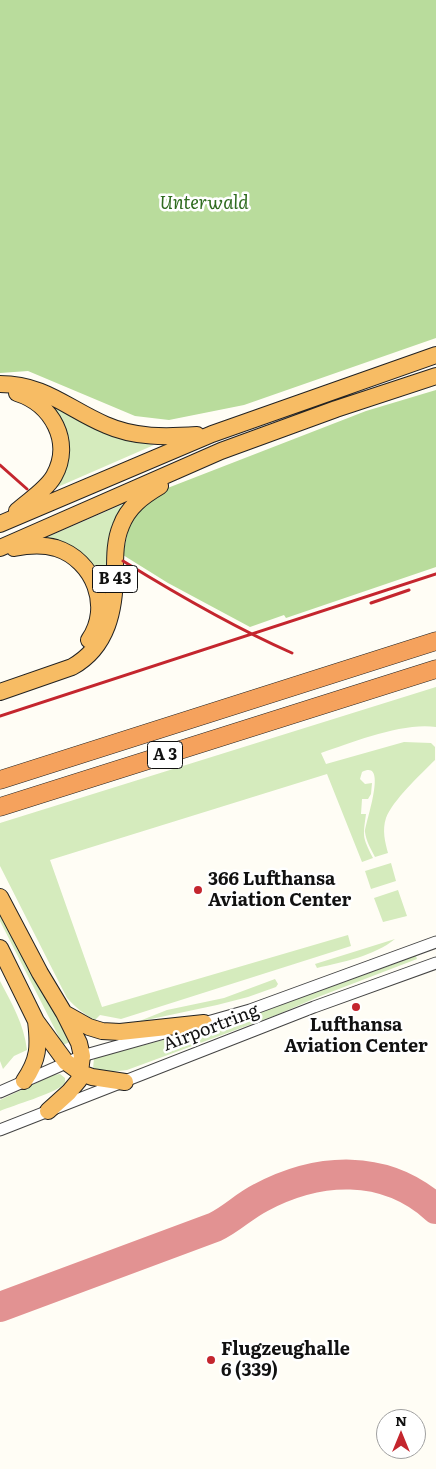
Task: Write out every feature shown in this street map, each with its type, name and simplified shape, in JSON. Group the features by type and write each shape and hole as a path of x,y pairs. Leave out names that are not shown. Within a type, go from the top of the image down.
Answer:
{"highway":[{"path":"2,523 212,434 436,355"},
{"name":"B 43","path":"0,548 221,451 336,409 436,376"},
{"path":"0,384 25,386 42,391 94,420 122,431 169,437 212,434"},
{"path":"0,391 18,393 28,397 44,408 49,413 57,429 60,446 58,467 48,484 2,523"},
{"name":"B 43","path":"0,692 72,667 92,651 106,632 110,622 114,599 117,538 125,517 139,500 150,492 221,451"},
{"name":"B 43","path":"0,552 36,545 55,548 65,552 83,566 92,578 96,587 100,609 98,623 92,636 74,656 59,665 0,685"},
{"name":"A 3","path":"0,780 436,641"},
{"name":"A 3","path":"0,806 436,669"},
{"path":"0,897 40,973 64,1013 79,1043 82,1056 79,1080 48,1111"},
{"path":"0,948 36,1021 66,1062 81,1073 125,1082"},
{"path":"64,1013 102,1031 120,1032 204,1023"},
{"path":"24,1081 32,1069 38,1050 36,1021"}],"street":[{"name":"Airportring","path":"0,1092 82,1056 250,1010 436,942"},
{"name":"Airportring","path":"0,1130 314,1007 436,963"}],"green space":[{"name":"Unterwald","path":"0,0 436,0 436,338 244,405 169,420 135,416 28,371 0,373"},
{"path":"436,390 436,567 286,618 284,615 250,627 168,583 123,555 130,521 149,498 165,489 366,411"},
{"path":"52,405 101,431 125,439 154,445 53,489 60,472"},
{"path":"128,502 107,607 102,591 43,539"},
{"path":"436,687 436,727 409,727 394,730 321,753 326,764 404,742 431,743 435,747 435,760 389,811 384,831 388,853 375,857 365,832 375,782 374,774 370,770 362,772 360,779 365,784 372,783 371,794 368,799 362,799 361,814 366,814 364,836 373,858 362,862 327,774 50,860 102,1007 348,935 351,946 121,1019 100,1015 95,1020 67,998 0,866 0,823"},
{"path":"391,863 396,881 371,889 365,871"},
{"path":"398,890 407,916 383,922 374,898"},
{"path":"0,910 72,1041 63,1045 0,921"},
{"path":"395,939 378,950 358,958 317,968 315,964"},
{"path":"416,956 417,959 279,1014 127,1070 111,1072 93,1069 94,1058 240,1020"},
{"path":"275,979 278,984 276,987 248,997 137,1022 167,1010 224,998"},
{"path":"0,981 20,1023 27,1050 14,1056 3,1069 0,1061"},
{"path":"60,1074 65,1078 63,1085 42,1096 0,1111 0,1100 53,1075"}],"taxiway":[{"path":"0,1307 215,1227 260,1198 305,1180 328,1176 351,1175 373,1177 395,1184 416,1194 436,1209"}],"railway":[{"path":"0,465 27,489"},
{"path":"123,561 206,610 292,653"},
{"path":"0,716 436,574"},
{"path":"371,603 409,590"}],"place":[{"name":"366 Lufthansa Aviation Center","path":"198,890"},
{"name":"Lufthansa Aviation Center","path":"356,1007"},
{"name":"Flugzeughalle 6 (339)","path":"211,1360"}]}
